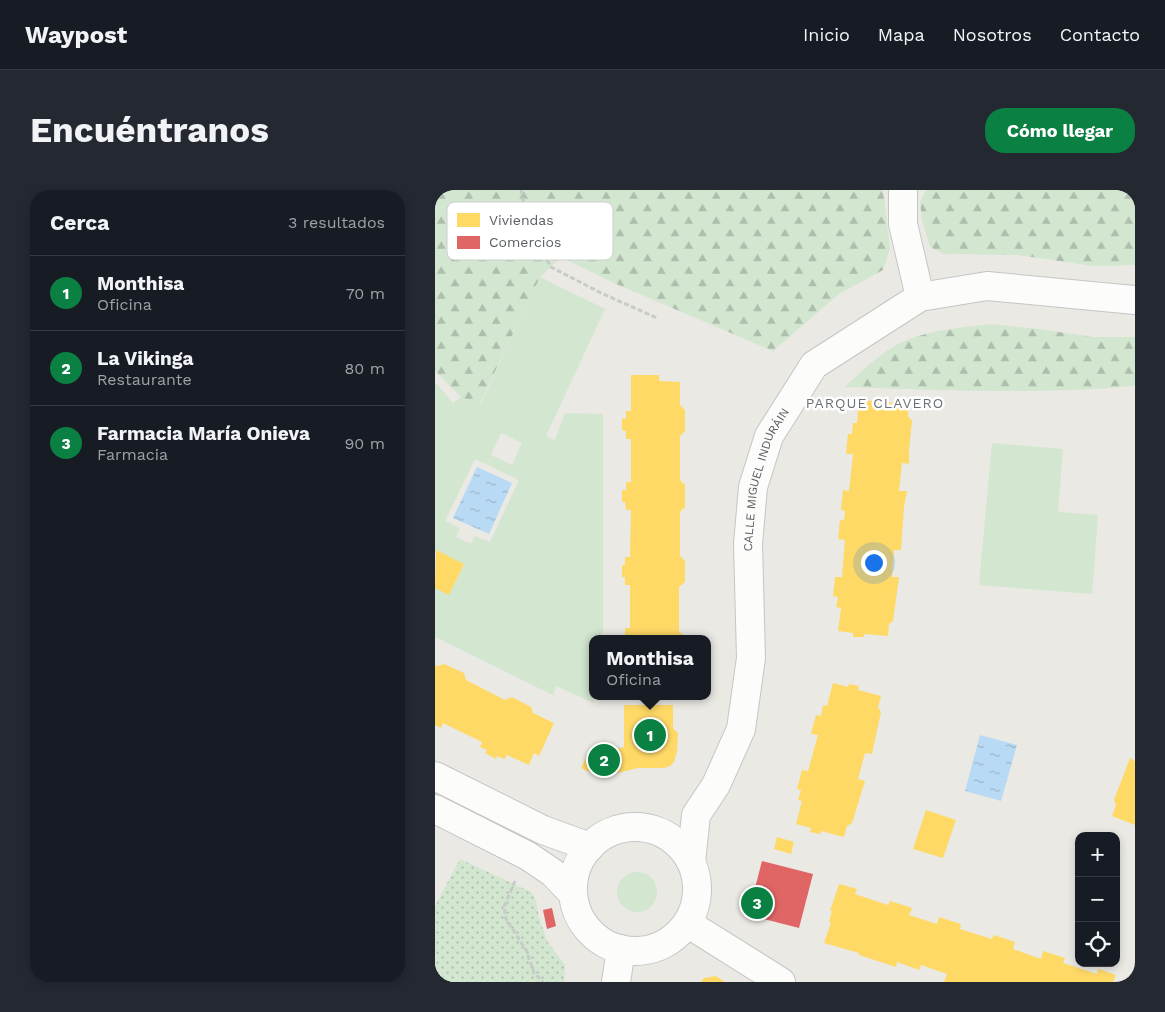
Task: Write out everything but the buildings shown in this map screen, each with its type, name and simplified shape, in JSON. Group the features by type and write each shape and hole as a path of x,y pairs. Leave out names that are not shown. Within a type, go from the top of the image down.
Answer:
{"street":[{"path":"903,190 903,224 919,297"},
{"name":"CALLE MIGUEL INDURÁIN","path":"696,815 717,785 741,729 751,658 747,544 753,487 769,436 814,365 919,297 987,286 1135,300"},
{"path":"435,776 543,830 590,847"},
{"path":"435,810 528,856 553,873 573,894"},
{"path":"649,829 696,815 691,862"},
{"path":"633,827 649,829 666,835 680,847 691,862 696,876 697,892 695,907 687,924 674,937 660,946 644,950 611,947 597,938 585,926 577,910 573,894 574,876 580,861 590,847 602,836 617,830 633,827"},
{"path":"687,924 781,982"},
{"path":"615,982 621,949"}],"path":[{"path":"547,260 551,267 601,294 657,318"},
{"path":"528,856 513,884 504,907 506,918 526,950 534,973 543,982"}],"green space":[{"path":"435,190 883,190 890,248 883,270 839,294 773,351 614,283 567,260 613,260 613,202 447,202 447,260 558,260 540,277 479,405 461,397 435,371"},
{"path":"926,190 1135,190 1135,265 1093,266 1018,255 944,254 930,247 922,220 920,202"},
{"path":"540,277 605,309 546,436 555,440 565,413 603,414 603,632 600,635 589,635 589,700 594,700 594,703 556,686 553,695 435,637 435,588 449,595 464,565 436,550 435,552 435,382 453,403 461,397 480,405","holes":["501,433 522,443 512,465 491,455","475,459 519,480 490,542 475,536 471,544 456,537 460,528 445,521"]},
{"path":"991,324 1093,337 1135,337 1135,386 1027,391 845,387 882,354 907,340 938,331"},
{"path":"992,443 1063,449 1058,512 1098,515 1092,594 979,585"},
{"path":"435,792 523,835 521,838 435,797"},
{"path":"460,859 531,892 536,901 547,941 565,965 564,982 435,982 435,906"},
{"path":"637,872 651,878 657,892 651,906 637,912 623,906 617,892 623,878"}],"water":[{"path":"477,467 512,483 489,534 453,518"},
{"path":"980,735 1017,745 1001,801 965,791"}],"place":[{"name":"Monthisa","path":"650,735"},
{"name":"La Vikinga","path":"604,760"},
{"name":"Farmacia María Onieva","path":"757,903"}],"district":[{"name":"PARQUE CLAVERO","path":"875,403"}]}
